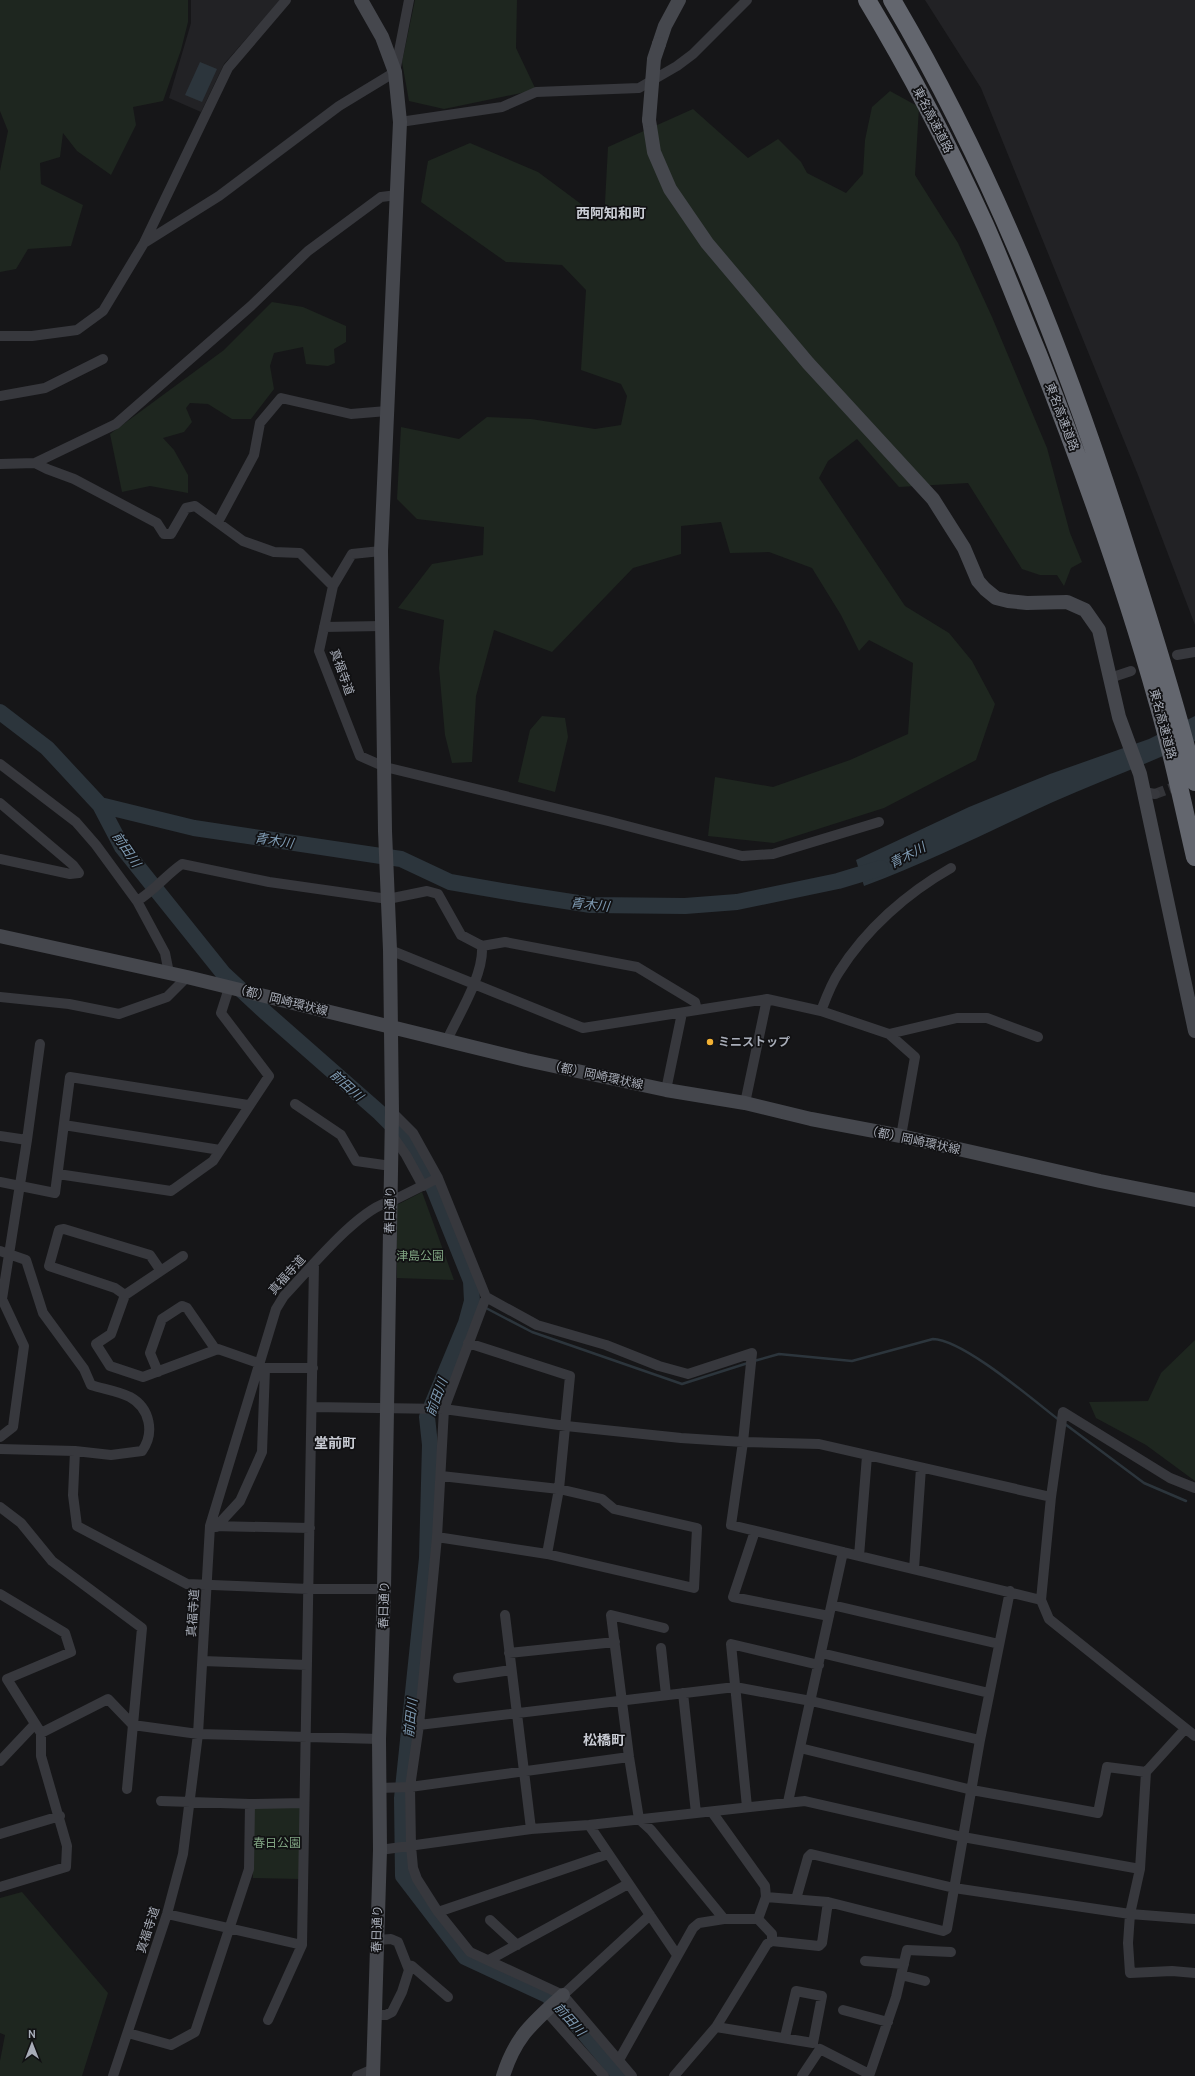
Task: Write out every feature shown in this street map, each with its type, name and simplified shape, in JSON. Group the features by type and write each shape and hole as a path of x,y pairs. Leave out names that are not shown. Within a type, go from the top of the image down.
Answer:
{"highway":[{"name":"東名高速道路","path":"867,0 894,44 936,124 986,226 1062,415 1164,697"},
{"name":"東名高速道路","path":"892,0 965,133 1041,305 1078,402 1115,511 1181,759 1195,857"},
{"name":"東名高速道路","path":"1181,759 1195,782"}],"street":[{"path":"0,336 32,336 77,330 103,311 144,243 228,68 286,0"},
{"path":"361,0 382,37 395,72 400,122 381,551 385,831 390,950 392,1112 414,1133 438,1178 486,1297 537,1325 606,1345 659,1366 688,1374 752,1353 743,1442 730,1525 1010,1591 1041,1600"},
{"path":"144,243 219,196 339,106 395,72 409,0"},
{"path":"679,0 665,26 654,59 649,120 654,152 670,189 707,243 808,363 933,499 964,548 978,581 996,598 1008,601 1027,603 1067,602 1085,610 1099,630 1119,717 1140,774 1150,793 1195,1031"},
{"path":"400,122 502,107 536,92 639,88 678,66 693,54 747,0"},
{"path":"0,464 35,462 116,424 251,306 308,251 381,197 397,195"},
{"path":"0,396 45,388 104,359"},
{"path":"218,522 254,455 260,423 282,398 351,414 387,411"},
{"path":"35,462 47,469 74,478 157,523 164,534 171,534 186,508 195,506 243,541 274,552 300,553 334,586"},
{"name":"真福寺道","path":"381,551 352,554 334,586 319,651 360,756 385,767 608,820 742,856 773,854 879,822"},
{"path":"324,627 382,626"},
{"path":"1177,655 1195,652"},
{"path":"1110,678 1131,671"},
{"path":"0,764 76,822 96,845 137,901 165,953 169,973"},
{"path":"0,803 73,864 79,873 70,874 0,858"},
{"path":"137,901 147,895 168,874 182,864 269,882 387,898 427,891 438,894 461,935 482,946 505,942 637,967 695,1002 697,1010"},
{"path":"821,1011 838,972 878,922 930,880 951,868"},
{"name":"（都）岡崎環状線","path":"0,936 187,977 526,1060 666,1090 745,1103 811,1119 901,1136 1100,1181 1195,1200"},
{"path":"447,1040 474,983 483,958 482,946"},
{"path":"390,950 583,1028 767,999 821,1011 889,1034 915,1057 901,1136"},
{"path":"0,997 69,1004 119,1014 167,997 187,977"},
{"path":"58,1174 171,1190 212,1161 248,1105 269,1076 221,1013 230,988"},
{"path":"745,1103 767,999"},
{"path":"666,1090 682,1013"},
{"path":"889,1034 957,1018 987,1018 1038,1037"},
{"path":"0,1437 13,1427 24,1346 2,1299 4,1252 19,1187 40,1044"},
{"path":"0,1182 55,1193 70,1077 248,1105"},
{"path":"295,1104 341,1135 356,1161 391,1166"},
{"name":"春日通り","path":"373,2073 380,1850 386,1788 379,1739 388,1408 392,1112"},
{"path":"64,1125 220,1150"},
{"path":"392,1135 423,1186"},
{"path":"0,1136 27,1140"},
{"name":"真福寺道","path":"114,2076 166,1914 183,1854 198,1734 213,1526 278,1303 355,1221 382,1204 390,1202 438,1178"},
{"path":"124,1295 115,1288 49,1266 59,1230 64,1229 150,1255 161,1271"},
{"path":"0,1449 75,1451 111,1455 142,1451 146,1445 150,1430 148,1419 142,1407 130,1397 90,1385 84,1369 43,1312 26,1260 4,1252"},
{"path":"183,1256 124,1295 111,1334 96,1344 112,1368 143,1377 221,1349 260,1366 313,1368"},
{"path":"268,2020 302,1945 314,1264"},
{"path":"486,1297 444,1409 437,1537 419,1725 410,1787 413,1868 417,1879 438,1912 470,1952 563,1995 632,2076"},
{"path":"158,1372 150,1353 160,1325 163,1318 182,1306 187,1308 216,1350"},
{"path":"468,1343 570,1376 559,1489 548,1554"},
{"path":"213,1526 240,1501 262,1452 260,1366"},
{"path":"312,1406 444,1409 566,1426 743,1442 819,1444 866,1456 1051,1497"},
{"path":"1195,1488 1170,1478 1064,1412 1051,1497 1041,1600 1049,1619 1195,1736"},
{"path":"75,1451 73,1495 77,1526 187,1584 309,1590 384,1589"},
{"path":"859,1556 866,1456"},
{"path":"914,1569 921,1468"},
{"path":"437,1537 548,1554 694,1588 697,1528 614,1509 602,1499 559,1489 441,1476"},
{"path":"0,1507 21,1523 52,1561 142,1628 127,1789"},
{"path":"213,1526 310,1528"},
{"path":"756,1531 733,1597 829,1616"},
{"path":"788,1802 843,1552"},
{"path":"766,1897 828,1902 943,1931 947,1928 980,1740 1010,1591"},
{"path":"0,1594 65,1633 72,1652 7,1680 41,1733 41,1756 60,1816 67,1846 66,1867 0,1887"},
{"path":"832,1605 999,1644"},
{"path":"505,1615 531,1829"},
{"path":"664,1628 611,1615 621,1700 639,1819 651,1830 724,1919"},
{"path":"509,1653 615,1642"},
{"path":"747,1807 731,1644 819,1665"},
{"path":"661,1648 666,1695"},
{"path":"821,1653 989,1693"},
{"path":"203,1661 307,1665"},
{"path":"458,1678 511,1670"},
{"path":"419,1725 735,1687 811,1701 980,1740"},
{"path":"683,1693 696,1813"},
{"path":"41,1733 108,1699 133,1725 198,1734 379,1739"},
{"path":"0,1761 35,1724"},
{"path":"1185,1729 1146,1772 1140,1869 1130,1914 1128,1943 1130,1973 1172,1971 1195,1973"},
{"path":"800,1748 972,1790 1098,1813 1107,1767 1146,1772"},
{"path":"386,1788 410,1787 629,1757"},
{"path":"161,1801 250,1804 304,1803"},
{"path":"380,1850 531,1829 589,1825 805,1801 963,1837 1140,1869"},
{"path":"128,2033 171,2045 195,2032 249,1869 250,1804"},
{"path":"712,1812 765,1886 766,1897 758,1919"},
{"path":"0,1834 60,1816"},
{"path":"589,1825 677,1955"},
{"path":"438,1912 608,1854"},
{"path":"796,1899 808,1857 811,1854 954,1888 1130,1914 1195,1919"},
{"path":"489,1960 628,1884"},
{"path":"674,2076 716,2027 767,1944 772,1941 819,1946 822,1943 828,1902"},
{"path":"166,1914 302,1945"},
{"path":"503,2076 510,2056 526,2029 650,1915"},
{"path":"619,2060 692,1928 699,1923 724,1919 758,1919 772,1934 772,1941"},
{"path":"490,1920 517,1945"},
{"path":"374,2015 386,2015 392,2012 402,1992 409,1970 398,1942 391,1939 377,1940"},
{"path":"802,2076 820,2050 869,2075 888,2022 907,1950 951,1952"},
{"path":"865,1961 904,1964"},
{"path":"407,1965 412,1966 448,1997"},
{"path":"901,1976 925,1981"},
{"path":"716,2027 785,2037 813,2043 822,1996 796,1991 785,2037"},
{"path":"549,2009 604,2076"},
{"path":"843,2010 888,2022"},
{"path":"357,2076 373,2073"}],"shaded area":[{"path":"191,0 280,0 224,64 201,112 169,98 191,23"},
{"path":"925,0 1195,0 1195,625 1138,475 981,88"}],"green space":[{"path":"0,0 188,0 188,22 181,50 163,101 133,107 136,125 111,175 77,151 63,133 60,157 40,163 41,184 83,205 71,246 28,249 16,269 0,272 0,171 8,131 0,111"},
{"path":"415,0 517,0 516,48 536,90 444,109 409,101 402,62"},
{"path":"890,91 919,107 915,175 958,243 992,317 1047,448 1070,533 1082,562 1071,568 1064,586 1057,575 1040,575 1022,569 968,483 899,487 857,439 828,461 819,478 905,606 949,633 972,661 995,704 976,760 884,808 774,843 708,836 715,777 773,787 850,760 908,734 913,663 869,640 859,651 841,615 812,568 769,552 730,553 721,522 681,526 681,554 633,568 552,652 494,630 476,696 472,762 452,763 445,735 439,668 444,620 398,608 432,564 483,555 484,527 417,519 397,499 401,427 459,439 487,417 531,419 595,429 621,425 627,396 621,384 581,370 586,290 562,265 506,262 421,202 428,161 470,143 538,172 604,221 608,147 693,109 748,158 778,139 801,162 807,173 846,193 863,174 865,140 872,107"},
{"path":"272,302 303,307 346,326 346,342 334,349 335,363 328,366 306,364 303,347 274,353 270,366 274,389 251,419 232,419 208,404 190,403 186,408 192,422 184,432 163,438 174,450 188,475 188,493 150,486 122,492 110,434 224,350"},
{"path":"542,716 565,718 568,737 555,792 518,782 530,730"},
{"name":"津島公園","path":"422,1192 454,1280 397,1278 397,1205"},
{"path":"1195,1340 1195,1481 1146,1445 1096,1418 1089,1402 1148,1401 1161,1373"},
{"name":"春日公園","path":"301,1807 300,1879 253,1878 253,1808"},
{"path":"22,1892 108,1993 82,2076 0,2076 0,2061 5,2035 0,2033 0,1898"}],"water":[{"path":"200,62 217,69 202,102 185,95"},
{"path":"1195,716 1195,741 1053,802 936,857 864,886 856,860 969,807 1050,774 1149,739"}],"waterway":[{"name":"青木川","path":"0,712 47,748 100,805 194,828 401,859 450,882 591,905 685,906 737,902 838,881 881,868"},
{"name":"前田川","path":"100,805 122,847 223,973 380,1113 408,1141 434,1189 471,1281 472,1301 466,1323 427,1417 430,1445 427,1558 402,1798 403,1876 465,1957 547,1995 563,2008 620,2076"},
{"path":"472,1301 480,1305"},
{"path":"484,1307 532,1332 682,1384 748,1363"},
{"path":"754,1361 779,1354 852,1361 933,1339 946,1342 962,1349 980,1360 998,1372 1059,1420"},
{"path":"1065,1424 1144,1483 1186,1501"}],"tunnel":[{"path":"1155,794 1182,784"}],"place":[{"name":"ミニストップ","path":"710,1042"}],"district":[{"name":"西阿知和町","path":"611,213"},
{"name":"堂前町","path":"335,1443"},
{"name":"松橋町","path":"604,1740"}]}
